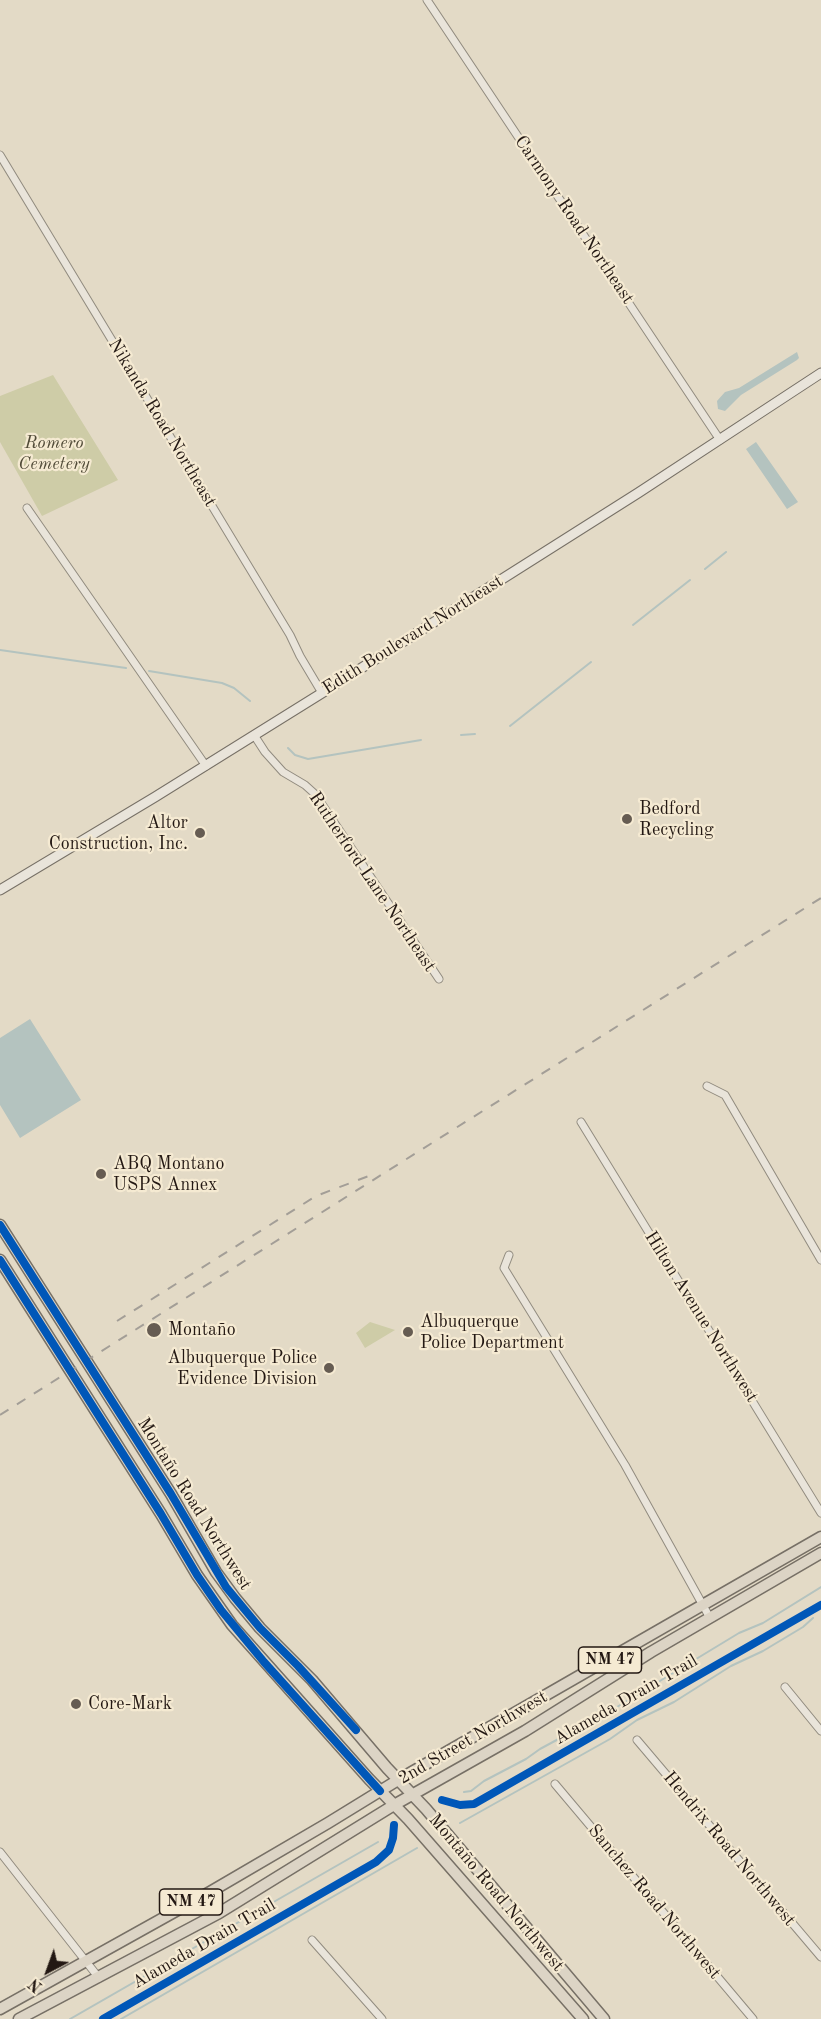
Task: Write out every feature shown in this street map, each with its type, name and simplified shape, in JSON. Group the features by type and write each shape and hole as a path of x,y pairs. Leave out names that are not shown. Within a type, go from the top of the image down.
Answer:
{"main road":[{"name":"Montaño Road Northwest","path":"0,1225 173,1498 211,1564 235,1598 260,1628 312,1680 413,1795 603,2019"},
{"name":"Montaño Road Northwest","path":"0,1260 221,1610 264,1662 583,2019"},
{"name":"2nd Street Northwest","path":"0,2009 220,1886 398,1780 644,1640 701,1604 821,1537"},
{"name":"2nd Street Northwest","path":"19,2019 219,1913 394,1805 525,1731 641,1658 821,1553"}],"street":[{"name":"Carmony Road Northeast","path":"427,0 720,440"},
{"name":"Nikanda Road Northeast","path":"0,154 284,624 322,693"},
{"name":"Edith Boulevard Northeast","path":"0,890 322,693 720,440 821,373"},
{"path":"27,508 206,766"},
{"name":"Rutherford Lane Northeast","path":"254,735 265,752 284,772 315,794 439,979"},
{"path":"706,1086 725,1095 821,1260"},
{"name":"Hilton Avenue Northwest","path":"581,1122 821,1512"},
{"path":"509,1255 504,1268 626,1465 710,1618"},
{"path":"785,1687 821,1731"},
{"name":"Hendrix Road Northwest","path":"637,1740 821,1958"},
{"name":"Sanchez Road Northwest","path":"555,1784 753,2019"},
{"path":"0,1852 99,1978"},
{"path":"312,1940 382,2019"}],"green space":[{"name":"Romero Cemetery","path":"53,375 118,480 42,516 0,442 0,396"},
{"path":"370,1322 395,1330 365,1348 356,1333"}],"shaded area":[{"path":"797,352 799,358 797,360 741,395 725,411 718,409 717,401 725,392 739,388"},
{"path":"756,442 798,502 787,509 746,449"},
{"path":"30,1019 81,1100 20,1138 0,1105 0,1038"}],"waterway":[{"path":"705,569 726,552"},
{"path":"633,625 690,580"},
{"path":"0,650 126,668"},
{"path":"510,726 591,662"},
{"path":"149,671 222,683 234,688 250,701"},
{"path":"461,735 475,734"},
{"path":"288,748 295,755 308,759 421,740"},
{"path":"464,1792 471,1791 484,1781 612,1710 739,1633 763,1623 821,1587"},
{"path":"460,1823 610,1739 637,1720 674,1702 731,1666 763,1651 803,1627 813,1618"},
{"path":"70,2019 378,1842"},
{"path":"121,2019 417,1848"}],"railway":[{"path":"0,1415 821,898"},
{"path":"117,1321 316,1196 374,1174"}],"cycle path":[{"path":"0,1225 171,1494 226,1587 260,1628 356,1730"},
{"path":"0,1260 221,1610 264,1662 380,1791"},
{"name":"Alameda Drain Trail","path":"442,1800 460,1805 474,1804 821,1605"},
{"name":"Alameda Drain Trail","path":"103,2019 376,1862 389,1850 394,1825"}],"place":[{"name":"Bedford Recycling","path":"627,819"},
{"name":"Altor Construction, Inc.","path":"200,833"},
{"name":"ABQ Montano USPS Annex","path":"101,1174"},
{"name":"Montaño","path":"154,1330"},
{"name":"Albuquerque Police Department","path":"408,1332"},
{"name":"Albuquerque Police Evidence Division","path":"329,1368"},
{"name":"Core-Mark","path":"76,1704"}]}
